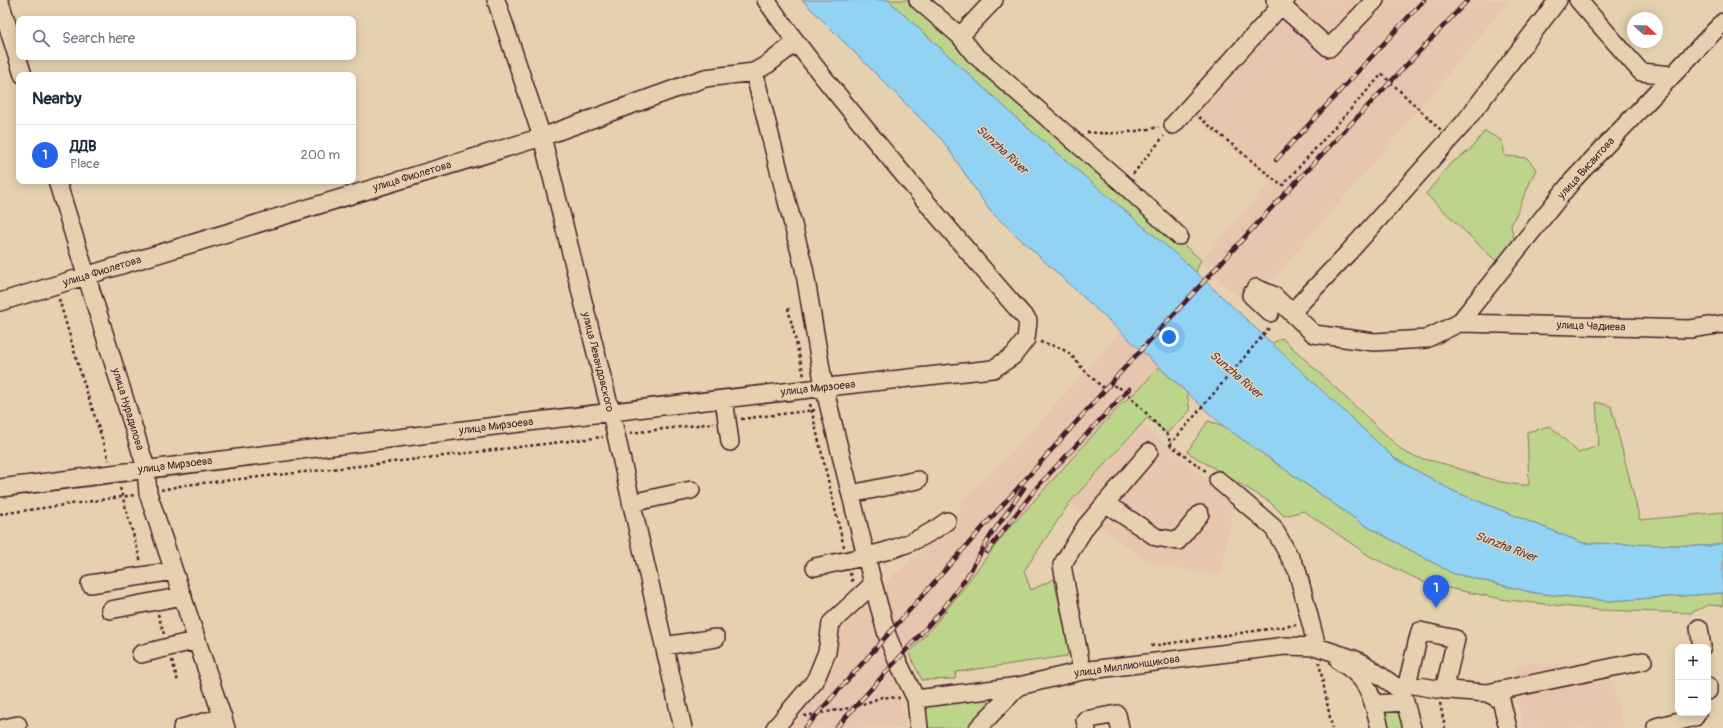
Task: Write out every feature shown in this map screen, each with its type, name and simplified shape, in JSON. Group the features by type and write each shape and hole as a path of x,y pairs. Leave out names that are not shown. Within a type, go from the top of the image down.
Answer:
{"street":[{"name":"улица Левандовского","path":"496,0 542,137 611,413 683,728"},
{"path":"766,0 821,76 966,250 1028,321 1026,339"},
{"path":"918,0 960,36 974,54 1124,184 1179,236"},
{"path":"960,36 994,0"},
{"path":"1173,125 1281,2 1329,48 1375,0"},
{"path":"1292,312 1348,253 1464,123 1558,0"},
{"path":"1578,0 1641,72 1672,75"},
{"path":"0,2 16,53"},
{"name":"улица Висаитова","path":"1460,323 1573,180 1723,22"},
{"path":"795,42 768,64 754,72 804,268 824,387 873,584 897,660 916,699 919,728"},
{"path":"18,60 22,72"},
{"name":"улица Фиолетова","path":"0,302 542,137 704,78 754,72"},
{"name":"улица Нурадилова","path":"58,184 146,468 148,493 224,723"},
{"path":"1270,313 1251,295 1256,288 1274,295 1314,334 1374,342 1426,339 1460,323"},
{"name":"улица Чадиева","path":"1460,323 1690,329 1723,324"},
{"name":"улица Мирзоева","path":"0,488 146,468 824,387 993,369 1013,356 1026,339"},
{"path":"724,399 730,442"},
{"path":"1082,670 1062,565 1086,526 1149,452"},
{"path":"851,494 918,480"},
{"path":"1218,480 1273,526 1297,570 1317,647 1354,670 1366,684 1374,704 1380,728"},
{"path":"631,503 691,490"},
{"path":"1105,503 1156,537 1178,540 1200,514"},
{"path":"815,567 890,551 932,532 948,521"},
{"path":"90,584 174,571"},
{"path":"775,728 815,681 827,652 831,623 873,584"},
{"path":"110,610 183,596"},
{"path":"1699,628 1702,644"},
{"path":"1412,728 1404,692 1420,632 1456,639 1440,690"},
{"path":"664,646 716,638"},
{"path":"141,654 197,640"},
{"name":"улица Миллионщикова","path":"916,699 1019,686 1082,670 1285,646 1317,647 1354,658 1404,692"},
{"path":"1374,704 1404,692 1440,690 1487,693 1643,661"},
{"path":"978,728 1019,686"},
{"path":"1487,693 1501,700 1508,728"},
{"path":"1087,728 1085,720 1117,714 1120,728"},
{"path":"1656,728 1656,726 1696,716"},
{"path":"182,728 224,723"}],"path":[{"path":"1188,107 1282,186 1382,74 1450,138"},
{"path":"1062,130 1103,134 1136,132 1173,125"},
{"path":"1124,184 1173,125"},
{"path":"788,308 856,599"},
{"path":"1170,445 1265,333"},
{"path":"1026,339 1061,348 1072,356 1102,387 1117,386 1126,392 1169,437 1170,445 1218,480"},
{"path":"0,514 148,493 185,485 359,466 830,408"},
{"path":"1148,647 1310,623"},
{"path":"1317,647 1332,728"},
{"path":"1440,690 1445,728"},
{"path":"805,716 856,707 882,697"}],"shaded area":[{"path":"1295,0 1510,0 1375,162 1248,307 1201,260 1271,182 1198,121 1193,111"},
{"path":"1120,332 1159,367 1140,388 1120,405 1005,532 945,612 893,671 904,715 904,728 780,728 837,624 955,522 963,498 1010,455"},
{"path":"1143,424 1234,503 1221,576 1148,563 1070,502"},
{"path":"1607,660 1624,728 1524,728 1512,670 1527,662 1553,665"}],"green space":[{"path":"888,0 908,0 968,55 1201,260 1196,272 1022,123"},
{"path":"1485,131 1502,141 1505,156 1527,158 1536,169 1511,226 1515,243 1496,261 1426,194 1450,164 1470,150"},
{"path":"1282,338 1403,451 1418,458 1445,464 1497,481 1518,485 1529,485 1527,432 1550,426 1579,453 1599,445 1596,402 1611,406 1640,520 1723,512 1723,543 1709,546 1583,543 1453,491 1394,458 1271,344"},
{"path":"1159,367 1187,393 1190,411 1167,433 1147,418 1070,502 1024,571 1031,590 1054,579 1069,647 1067,656 956,672 955,679 922,680 909,654 945,612 1005,533 1120,405 1140,388"},
{"path":"1208,421 1222,425 1361,523 1452,573 1535,593 1609,601 1723,593 1723,606 1708,605 1691,613 1599,610 1507,600 1428,584 1371,557 1304,511 1284,516 1270,502 1187,452"},
{"path":"1019,686 978,728 919,728 916,699"},
{"path":"1398,709 1403,728 1389,728 1385,712"}],"water":[{"name":"Sunzha River","path":"802,0 888,0 1022,123 1184,261 1394,458 1453,491 1583,543 1709,546 1723,543 1723,593 1609,601 1535,593 1452,573 1361,523 1222,425 990,211 943,141"}],"railway":[{"path":"1276,160 1424,0"},
{"path":"805,728 1118,375 1276,203 1468,0"},
{"path":"987,552 1037,487 1129,389"},
{"path":"836,728 943,609 966,578 991,535 1024,488"}],"place":[{"name":"ДДВ","path":"1436,608"}]}
